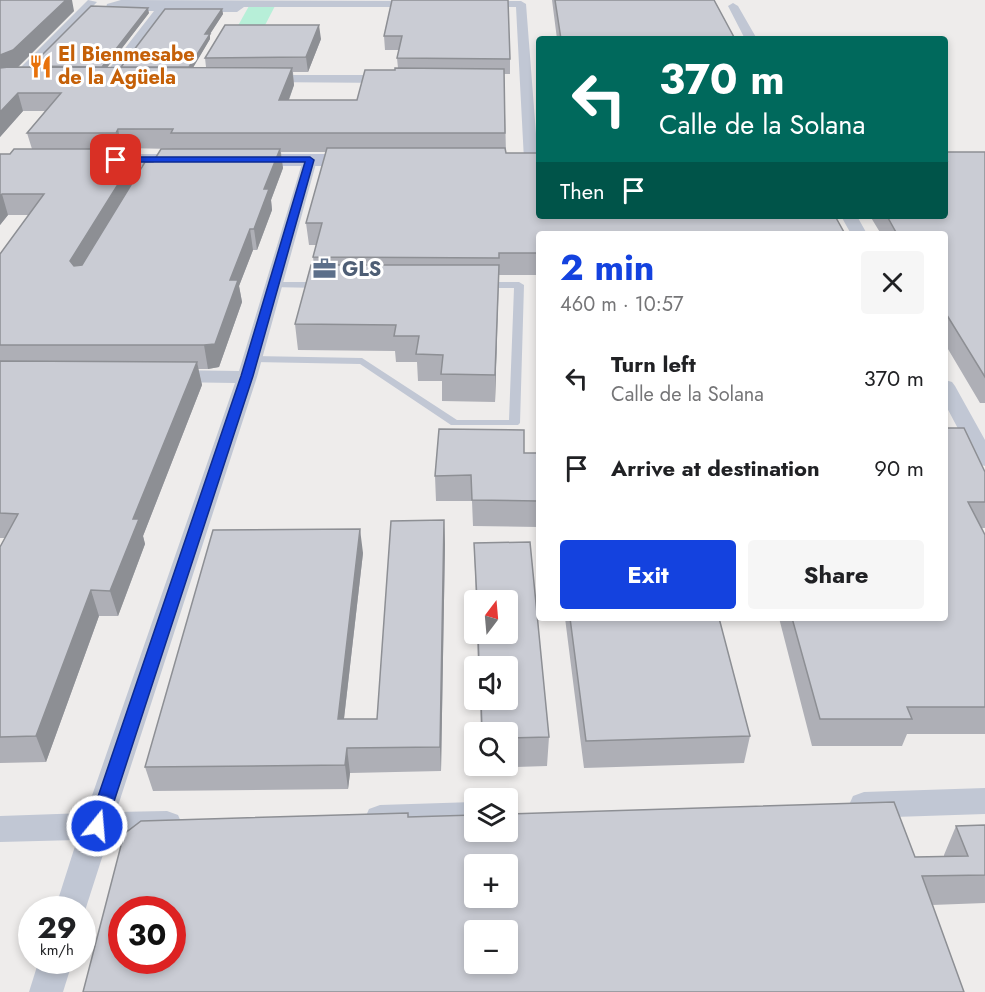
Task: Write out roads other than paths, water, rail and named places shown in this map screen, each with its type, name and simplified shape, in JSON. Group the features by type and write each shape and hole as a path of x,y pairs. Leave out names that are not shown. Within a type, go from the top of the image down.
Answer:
{"street":[{"path":"13,78 23,72 92,2"},
{"path":"107,79 164,6 429,4"},
{"path":"464,4 521,4 520,80 535,160 508,160"},
{"path":"733,6 749,36"},
{"path":"230,21 239,7"},
{"path":"0,81 13,78 36,78"},
{"path":"90,78 129,78"},
{"path":"250,79 406,80"},
{"path":"0,160 158,165 391,160"},
{"path":"75,896 249,368 310,160"},
{"path":"153,376 249,368"},
{"path":"948,391 976,425 985,459"},
{"path":"842,805 985,801"},
{"path":"355,819 464,815"},
{"path":"0,829 200,823"},
{"path":"46,992 52,974"}],"lane":[{"path":"273,285 336,285"},
{"path":"249,368 362,361 455,423 514,423 519,285 473,285"}],"place":[{"name":"El Bienmesabe de la Agüela","path":"40,66"},
{"name":"GLS","path":"324,269"}]}
